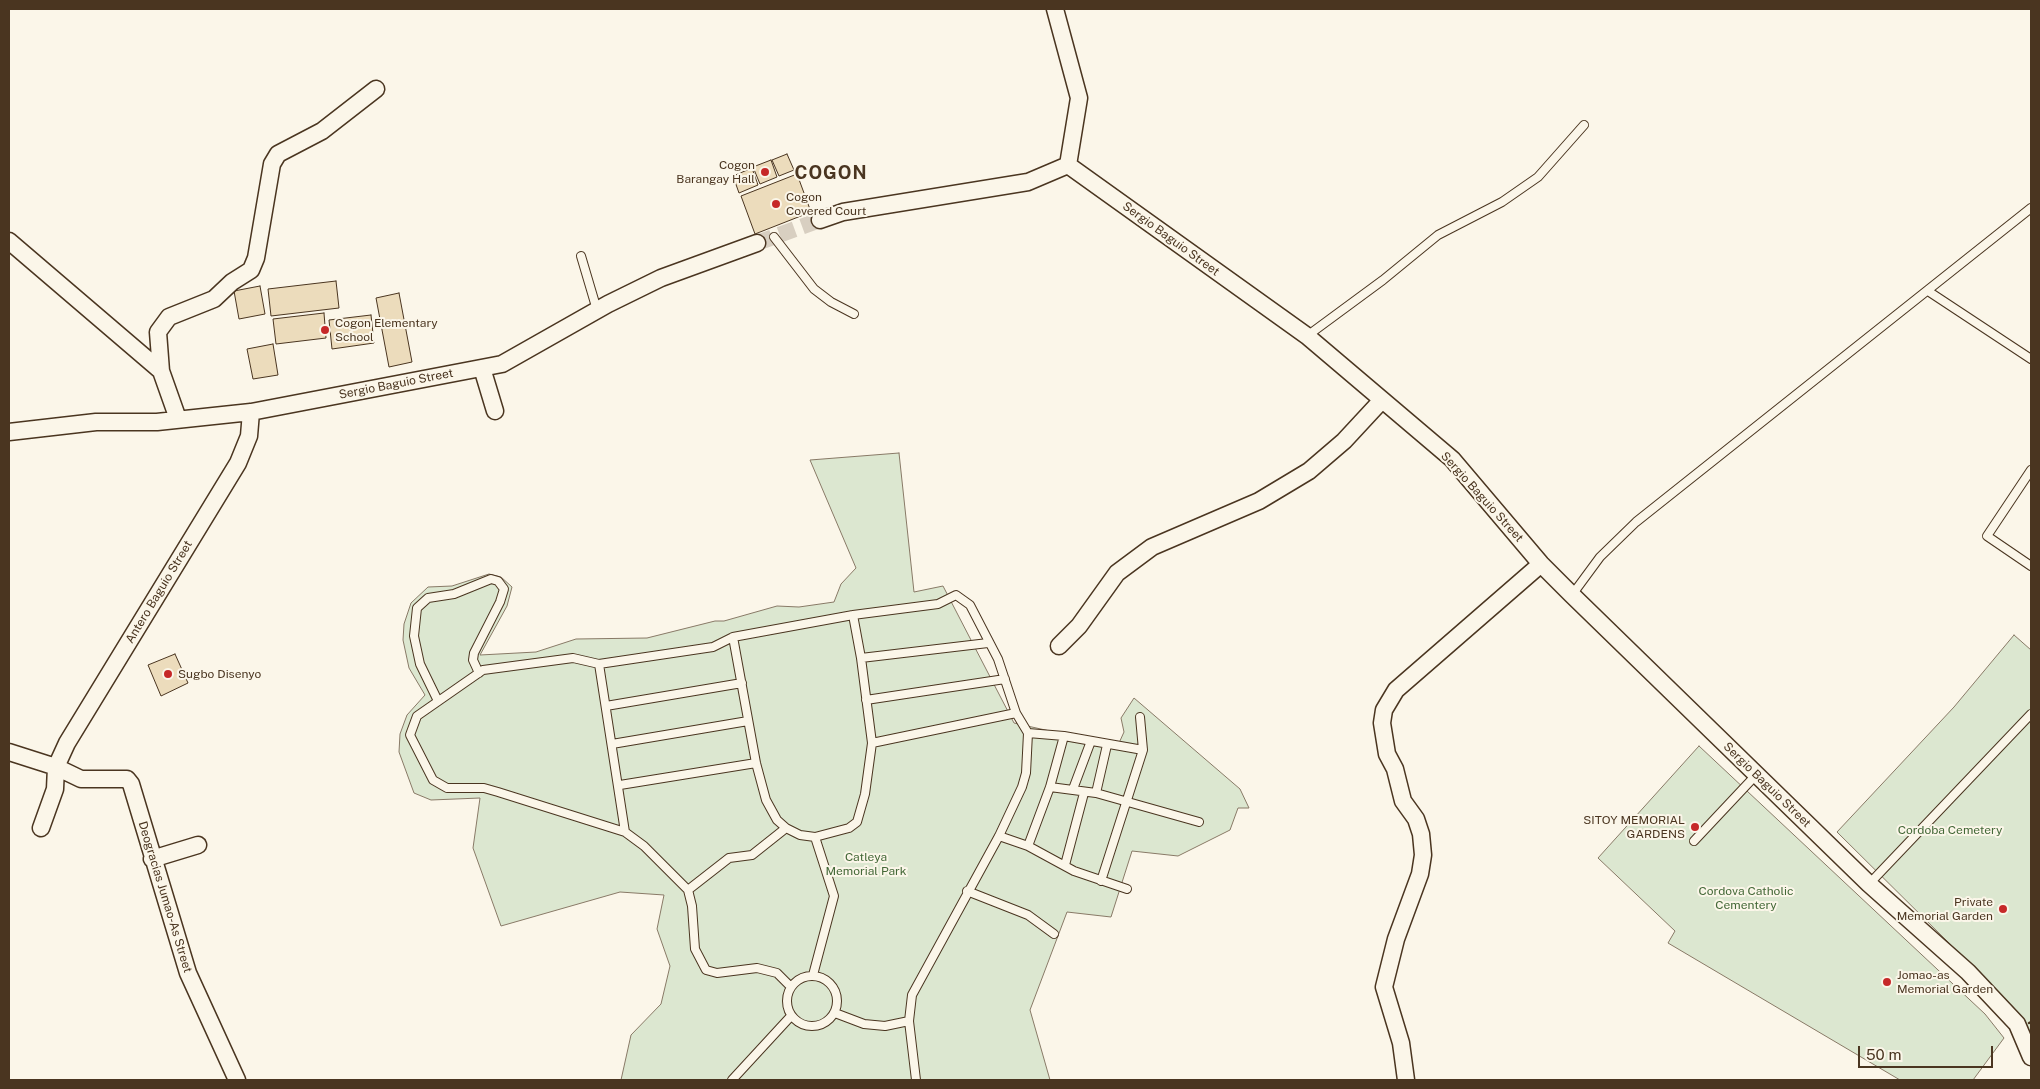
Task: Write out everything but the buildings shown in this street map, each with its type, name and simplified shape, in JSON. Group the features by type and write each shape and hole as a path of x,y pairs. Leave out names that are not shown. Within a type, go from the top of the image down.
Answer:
{"street":[{"path":"820,220 843,212 1028,182 1068,165 1079,98 1055,9"},
{"path":"178,420 161,371 158,332 169,317 214,299 232,282 251,270 256,258 272,164 278,154 322,131 376,89"},
{"name":"Sergio Baguio Street","path":"1068,165 1307,336 1452,460 1541,564 1572,596 1869,884 1968,972 2017,1024 2027,1039 2031,1056"},
{"path":"9,241 161,371"},
{"name":"Sergio Baguio Street","path":"9,432 96,422 178,420 251,412 502,364 597,310 661,278 757,243"},
{"path":"482,368 495,411"},
{"path":"1059,646 1079,626 1117,573 1152,547 1259,501 1308,471 1344,440 1382,400"},
{"name":"Antero Baguio Street","path":"41,828 55,789 56,767 67,743 238,462 249,436 251,412"},
{"path":"1406,1080 1401,1043 1384,987 1396,939 1420,874 1423,855 1419,827 1403,801 1395,769 1387,754 1382,723 1384,710 1396,690 1541,564"},
{"path":"9,752 56,767"},
{"name":"Deogracias Jumao-As Street","path":"56,767 81,778 127,778 188,973 237,1080"},
{"path":"152,859 198,845"}],"lane":[{"path":"1307,336 1383,280 1438,235 1502,202 1538,177 1584,125"},
{"path":"1572,596 1600,557 1624,533 2031,208"},
{"path":"774,237 814,289 831,302 854,314"},
{"path":"581,256 597,310"},
{"path":"1928,291 2031,359"},
{"path":"2031,470 1987,536 2031,566"},
{"path":"438,701 420,664 414,636 416,608 428,598 454,594 491,579 498,581 504,589 500,602 474,653 473,660 479,673"},
{"path":"791,987 777,974 757,968 717,973 706,970 695,949 692,906 688,890 644,846 625,832 484,788 447,788 432,780 410,735 417,716 483,670 573,658 599,664 713,647 733,637 853,615 938,604 956,595 970,605 1005,679 1016,713 1028,733 1026,773 1022,787 998,836 912,995 909,1021 916,1080"},
{"path":"733,637 756,763 766,800 777,820 786,828 800,835 815,838 849,828 857,822 864,801 872,743 861,658 853,615"},
{"path":"861,658 988,643"},
{"path":"599,664 620,785 625,832"},
{"path":"866,700 1005,679"},
{"path":"606,706 742,683"},
{"path":"872,743 1016,713"},
{"path":"1869,884 2031,714"},
{"path":"1101,881 1142,750 1140,717"},
{"path":"612,744 748,721"},
{"path":"1028,733 1064,736 1142,750"},
{"path":"1028,846 1050,787 1064,736"},
{"path":"1073,789 1090,741"},
{"path":"1096,793 1107,745"},
{"path":"620,785 756,763"},
{"path":"1694,841 1756,775"},
{"path":"1050,787 1073,789 1084,793 1096,793 1199,822"},
{"path":"1065,865 1084,793"},
{"path":"688,890 729,858 752,855 786,828"},
{"path":"998,836 1028,846 1101,881 1127,889"},
{"path":"813,975 834,896 815,838"},
{"path":"967,891 1028,915 1054,934"},
{"path":"813,975 825,979 835,988 838,1000 835,1012 827,1023 814,1027 802,1024 792,1016 787,1007 787,997 791,987 800,978 813,975"},
{"path":"835,1012 864,1024 878,1026 909,1021"},
{"path":"732,1080 792,1016"}],"green space":[{"name":"Catleya Memorial Park","path":"899,453 914,592 943,586 1014,723 1108,744 1119,743 1124,732 1121,718 1134,698 1240,789 1249,808 1238,808 1230,830 1178,856 1132,851 1111,917 1067,912 1030,1010 1050,1080 621,1080 631,1035 661,1004 670,966 657,929 664,895 620,892 501,926 473,848 480,798 431,800 414,793 399,752 400,734 407,715 425,695 409,668 403,640 404,624 411,603 428,587 452,586 489,574 501,577 512,587 507,606 480,655 536,652 576,639 647,638 715,621 724,621 777,606 799,607 834,602 841,584 856,568 810,460"},
{"name":"Cordoba Cemetery","path":"2014,635 2031,650 2031,1036 2027,1027 1949,943 1837,832 1954,707"},
{"name":"Cordova Catholic Cementery","path":"1699,746 1985,1014 2004,1038 1973,1080 1900,1080 1668,943 1675,931 1598,858"}],"tunnel":[{"path":"757,243 820,220"}],"place":[{"name":"Cogon Barangay Hall","path":"765,172"},
{"name":"Cogon Covered Court","path":"776,204"},
{"name":"Cogon Elementary School","path":"325,330"},
{"name":"Sugbo Disenyo","path":"168,674"},
{"name":"SITOY MEMORIAL GARDENS","path":"1695,827"},
{"name":"Private Memorial Garden","path":"2003,909"},
{"name":"Jomao-as Memorial Garden","path":"1887,982"}],"district":[{"name":"COGON","path":"831,173"}]}
